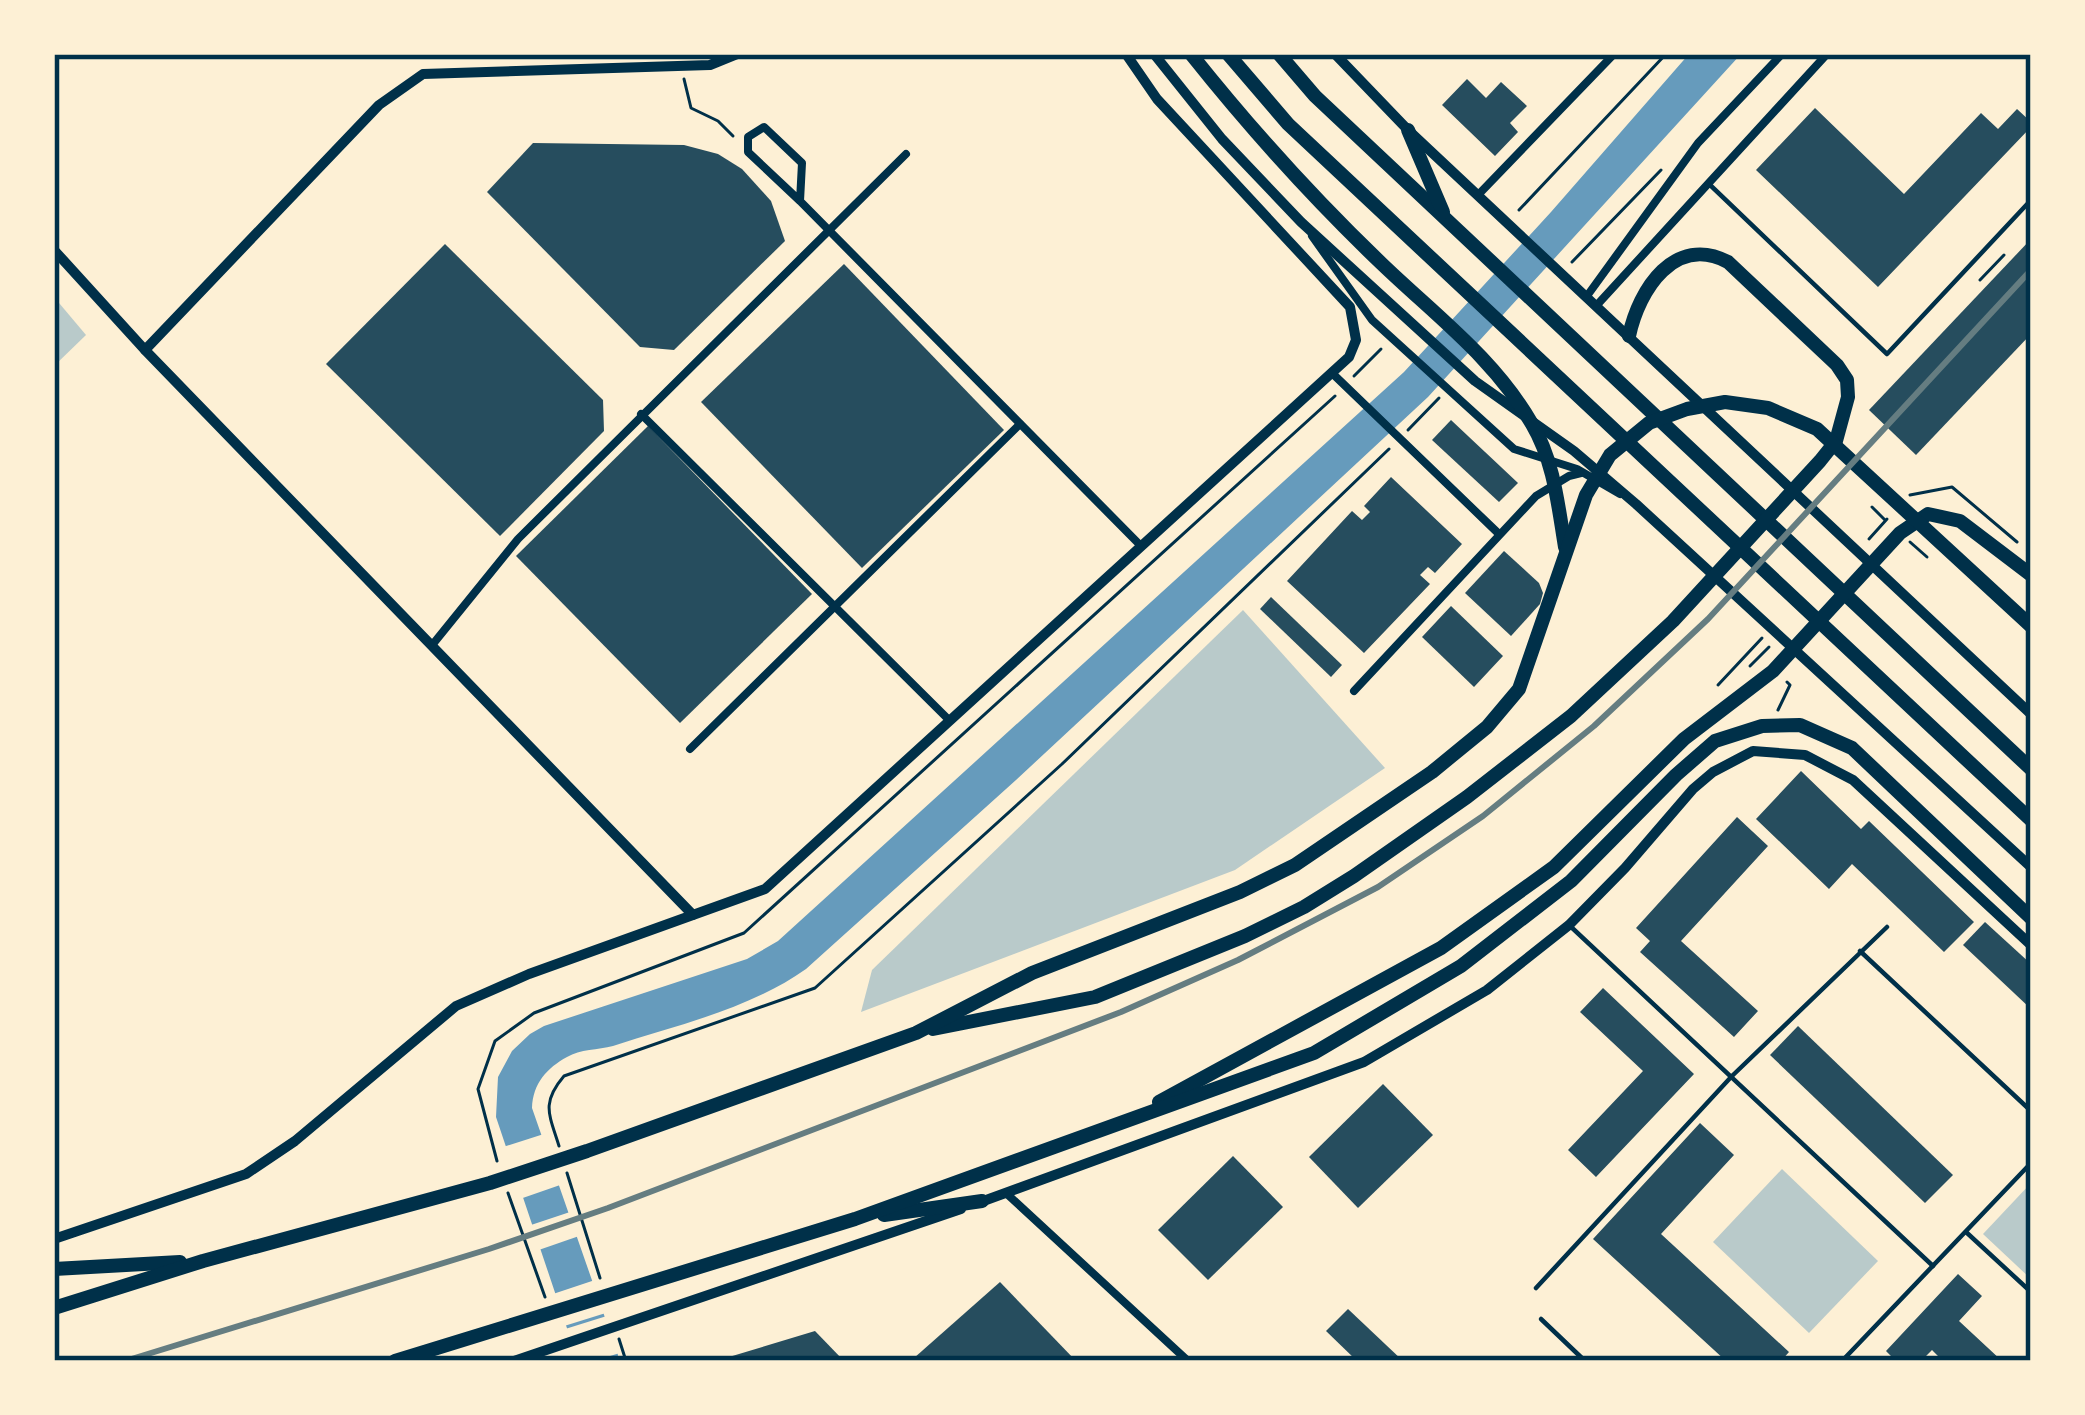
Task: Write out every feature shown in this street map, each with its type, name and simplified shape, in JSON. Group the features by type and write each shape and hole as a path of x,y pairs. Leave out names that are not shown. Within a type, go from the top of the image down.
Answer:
{"highway":[{"path":"1190,54 1256,136 1380,263 1495,368 1534,426 1551,466 1565,547"},
{"path":"1228,54 1288,124 2031,820"},
{"path":"1279,54 1315,96 2031,770"},
{"path":"1408,130 1445,216"},
{"path":"916,1033 1095,997 1304,908 1467,796 1571,716 1673,621 1836,441 1844,421 1847,380 1837,364 1728,262 1707,251 1684,255 1659,274 1634,312 1629,336"},
{"path":"54,1308 203,1261 490,1183 916,1033 1032,973 1295,865 1414,785 1487,727 1519,689 1586,494 1610,455 1649,422 1725,402 1768,407 1817,429 2031,626"},
{"path":"1104,1131 1441,948 1554,867 1684,739 1772,671 1893,540 1928,514 1960,520 2031,575"},
{"path":"395,1361 855,1220 1314,1052 1460,966 1571,881 1715,741 1762,726 1801,725 1852,748 2031,918"},
{"path":"855,1220 982,1202"},
{"path":"54,1269 203,1261"}],"street":[{"path":"145,350 379,105 423,74 710,65 737,54"},
{"path":"54,1240 246,1174 295,1142 456,1006 529,974 765,890 948,718 1349,357 1356,340 1350,307 1156,99 1126,54"},
{"path":"1154,54 1222,139 1301,222 1475,381 1574,451 1636,504 2031,867"},
{"path":"1335,54 1408,130 2031,714"},
{"path":"1479,194 1614,54"},
{"path":"1592,300 1698,143 1781,54"},
{"path":"1592,300 1826,54"},
{"path":"800,201 802,163 764,127 748,136 748,152 1141,546"},
{"path":"433,644 489,569 905,154"},
{"path":"1301,222 1372,320 1514,449 1582,473 1636,504"},
{"path":"54,250 145,350 693,915"},
{"path":"1333,374 1499,534"},
{"path":"641,414 948,718"},
{"path":"690,748 1020,424"},
{"path":"1354,691 1536,496 1582,473"},
{"path":"514,1361 982,1202 1364,1062 1487,990 1569,925 1693,789 1713,772 1753,751 1805,755 1853,780 2031,945"},
{"path":"1006,1193 1188,1361"}],"lane":[{"path":"1708,183 1887,354 2031,200"},
{"path":"1569,925 1933,1266"},
{"path":"1536,1288 1732,1076 1887,927"},
{"path":"1860,952 2031,1112"},
{"path":"1842,1361 2031,1163"},
{"path":"1966,1232 2031,1292"},
{"path":"1540,1318 1585,1361"}],"path":[{"path":"1533,196 1666,54"},
{"path":"681,66 691,108 718,121 748,152"},
{"path":"1561,273 1670,159"},
{"path":"1980,280 2003,255"},
{"path":"604,1293 548,1112 550,1092 565,1076 815,988 1061,764 1395,436 1448,390"},
{"path":"549,1307 489,1137 478,1089 495,1041 534,1013 744,933 1319,412"},
{"path":"1718,685 1770,629"},
{"path":"1772,671 1790,685 1778,709"},
{"path":"619,1338 626,1361"}],"shaded area":[{"path":"54,297 86,335 54,366"},
{"path":"1243,610 1385,768 1235,870 861,1012 872,970"},
{"path":"1782,1169 1878,1261 1809,1333 1713,1242"},
{"path":"2031,1183 2031,1279 1983,1234"}],"water":[{"path":"1689,54 1741,54 1428,397 806,969 712,1015 572,1054 542,1077 532,1108 618,1355 617,1361 578,1361 496,1117 498,1077 512,1051 544,1026 747,959 778,941 1404,372"}],"pier":[{"path":"547,1133 563,1184 517,1200 500,1148"},
{"path":"573,1211 582,1235 533,1252 525,1227"},
{"path":"598,1279 609,1312 561,1327 550,1295"},
{"path":"610,1315 623,1352 594,1361 572,1361 562,1330"}],"building":[{"path":"1467,79 1486,98 1501,82 1527,106 1510,123 1518,132 1495,156 1442,105"},
{"path":"1815,108 1904,194 1981,113 1998,129 2017,109 2031,127 1878,287 1756,170"},
{"path":"533,143 684,145 718,154 742,169 771,201 785,241 674,350 640,347 487,192"},
{"path":"2031,239 2031,334 1916,455 1869,410"},
{"path":"445,244 603,400 604,431 500,536 326,364"},
{"path":"844,264 1004,430 862,568 701,402"},
{"path":"1451,420 1518,483 1499,502 1432,440"},
{"path":"648,426 812,594 680,723 516,556"},
{"path":"1391,477 1462,544 1435,573 1428,567 1420,575 1430,584 1364,653 1287,581 1352,511 1362,520 1370,512 1364,506"},
{"path":"1504,551 1539,583 1543,593 1540,604 1511,636 1465,593"},
{"path":"1271,597 1342,665 1331,677 1260,609"},
{"path":"1451,606 1503,656 1474,687 1422,637"},
{"path":"1801,771 1861,829 1869,821 1974,922 1944,952 1852,864 1829,889 1756,819"},
{"path":"1737,817 1768,846 1681,941 1758,1011 1734,1037 1640,952 1650,941 1636,928"},
{"path":"1985,922 2031,964 2031,1009 1963,945"},
{"path":"1603,988 1694,1074 1596,1177 1568,1150 1643,1071 1580,1012"},
{"path":"1798,1026 1953,1175 1925,1203 1770,1055"},
{"path":"1383,1084 1433,1135 1358,1208 1309,1157"},
{"path":"1700,1123 1734,1155 1661,1234 1789,1352 1781,1361 1726,1361 1593,1239"},
{"path":"1233,1156 1283,1207 1208,1280 1158,1230"},
{"path":"1958,1274 1982,1296 1959,1321 2002,1361 1943,1361 1932,1350 1921,1361 1896,1361 1886,1351"},
{"path":"1000,1282 1076,1361 914,1358"},
{"path":"1348,1309 1403,1361 1357,1361 1326,1331"},
{"path":"815,1331 844,1361 719,1361 719,1360"}],"railway":[{"path":"125,1361 608,1208 1121,1012 1238,960 1378,887 1483,816 1594,726 1708,619 2031,270"}]}
